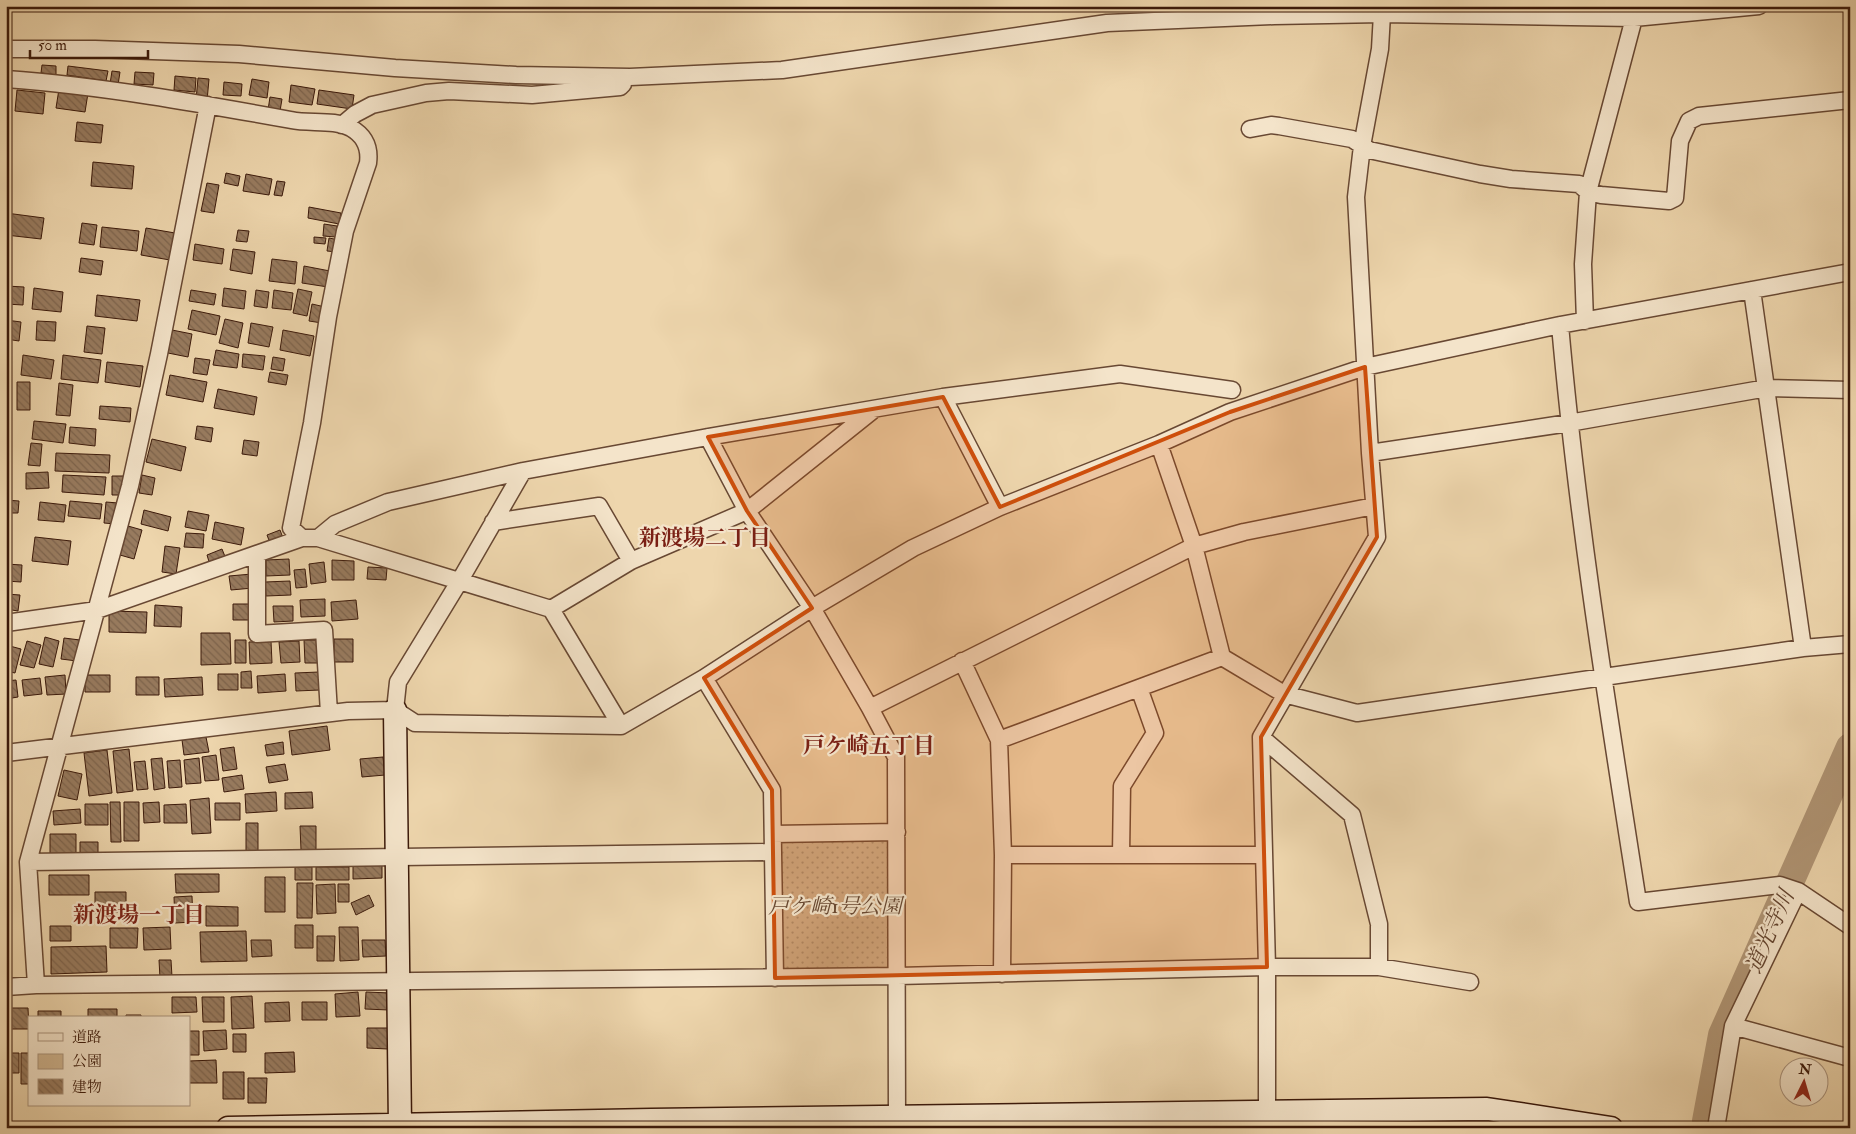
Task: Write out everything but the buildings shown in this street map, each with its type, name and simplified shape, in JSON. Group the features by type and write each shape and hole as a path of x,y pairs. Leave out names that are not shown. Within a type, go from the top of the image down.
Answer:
{"street":[{"path":"6,49 95,48 239,54 395,68 516,75 630,77 782,70 1107,23 1274,16 1382,14 1634,18 1759,6"},
{"path":"1267,1120 1267,967 1261,737 1284,694 1377,537 1370,452 1356,197 1362,146 1380,49 1382,14"},
{"path":"1585,322 1583,264 1588,192 1634,18"},
{"path":"342,125 355,114 372,105 426,93 449,91 532,95 620,87 630,77"},
{"path":"6,79 95,88 208,105 307,123 342,125 352,129 361,136 369,152 368,163 345,231 328,317 312,423 292,528 310,538 551,610 621,726"},
{"path":"1250,129 1271,125 1279,126 1352,139 1369,150 1480,174 1511,179 1579,184 1588,192 1669,201 1675,198 1680,141 1689,121 1699,116 1850,100"},
{"path":"36,985 28,862 130,486 159,354 208,105"},
{"path":"6,753 348,711 395,710 416,723 621,726 704,678 812,608 913,548 1000,507 1159,444 1230,412 1365,367 1560,325 1585,322 1850,272"},
{"path":"1752,290 1803,648"},
{"path":"1560,325 1569,423 1603,678 1638,902 1780,885 1797,891 1850,926"},
{"path":"6,624 97,610 310,538 335,524 388,502 523,472 708,437 942,397 1120,374 1232,390"},
{"path":"1370,452 1569,423 1767,388 1850,390"},
{"path":"942,397 1000,507"},
{"path":"551,610 631,562 747,511 874,409"},
{"path":"708,437 747,511 812,608 896,757 897,1122"},
{"path":"1159,444 1194,546 1222,657 1284,694 1357,713 1803,648 1850,644"},
{"path":"400,1127 395,710 398,682 460,582 523,472"},
{"path":"493,522 599,506 631,562"},
{"path":"870,708 1194,546 1244,532 1374,506"},
{"path":"257,555 257,634 324,630 329,713"},
{"path":"999,740 1222,657"},
{"path":"962,661 999,740 1003,855 1002,974"},
{"path":"704,678 772,790 775,978"},
{"path":"1121,855 1122,786 1155,733 1139,688"},
{"path":"1261,737 1352,815 1379,924 1379,967"},
{"path":"773,834 897,832"},
{"path":"28,862 773,852"},
{"path":"1003,855 1263,855"},
{"path":"1716,1128 1733,1026 1797,891"},
{"path":"6,987 398,980 775,978 1267,967 1379,967 1470,982"},
{"path":"1733,1026 1850,1058"},
{"path":"228,1128 1267,1120 1487,1109 1611,1128"}],"highlighted area":[{"path":"1365,367 1377,537 1261,737 1267,967 775,978 772,790 704,678 812,608 747,511 708,437 943,397 1000,507 1230,412"}],"green space":[{"name":"戸ケ崎1号公園","path":"889,839 891,969 782,970 780,842"}],"waterway":[{"name":"道光寺川","path":"1706,1121 1722,1035 1850,747"}],"district":[{"name":"新渡場二丁目","path":"705,537"},
{"name":"戸ケ崎五丁目","path":"869,745"},
{"name":"新渡場一丁目","path":"139,914"}]}
